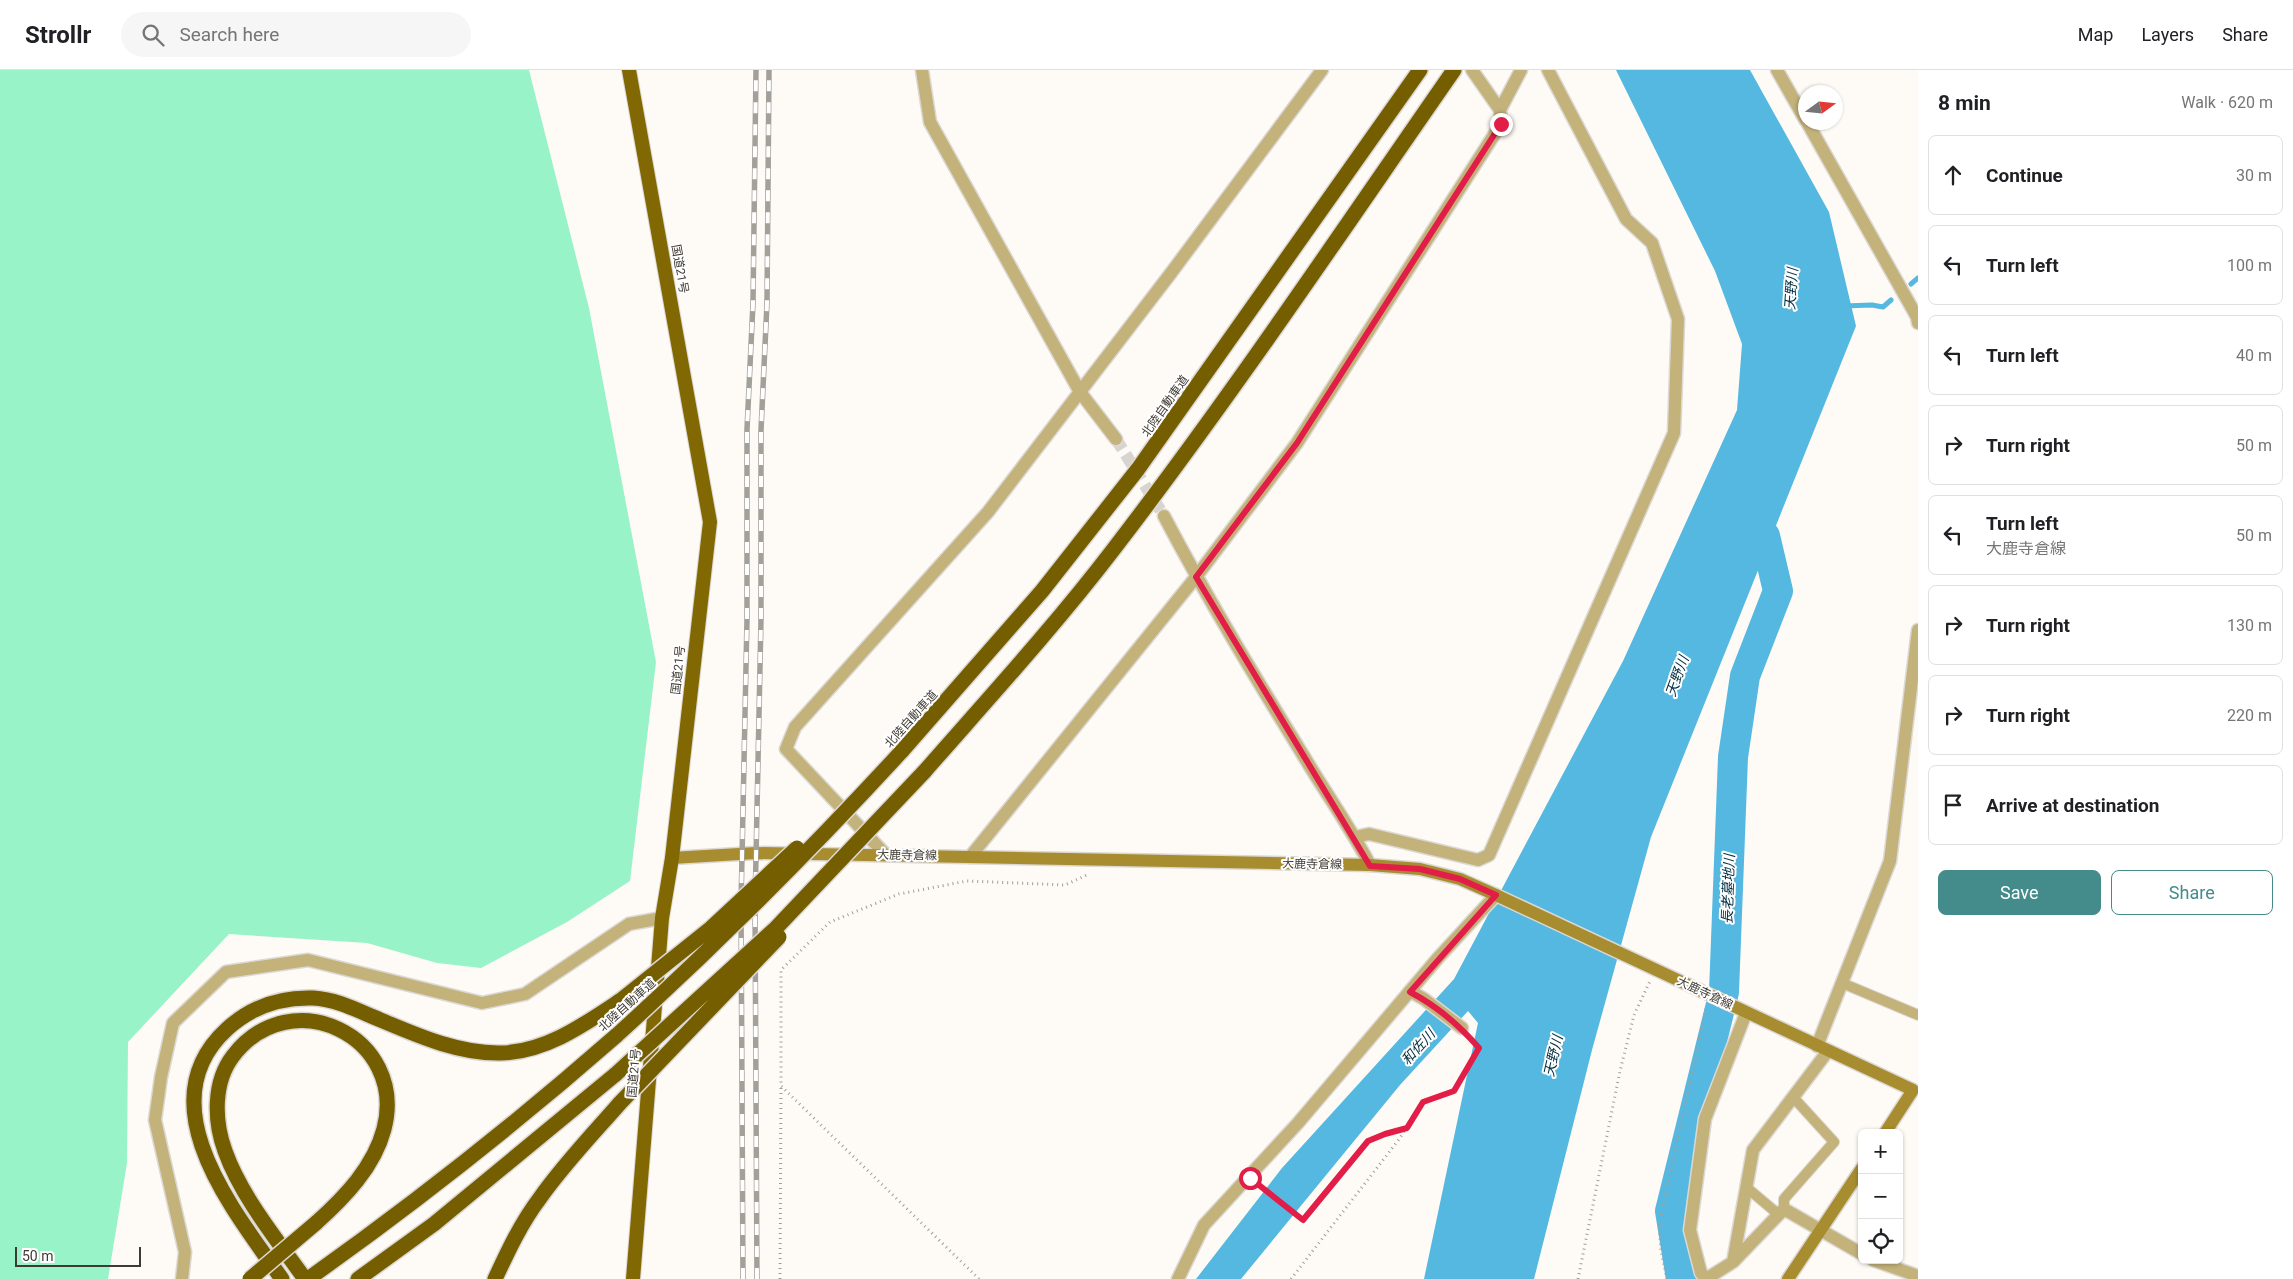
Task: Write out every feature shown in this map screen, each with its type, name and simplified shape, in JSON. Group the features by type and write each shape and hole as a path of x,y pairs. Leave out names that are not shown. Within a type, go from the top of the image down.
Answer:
{"highway":[{"name":"国道21号","path":"630,70 710,522 672,858 662,918 633,1279"},
{"name":"北陸自動車道","path":"306,1279 343,1254 488,1144 617,1035 749,912 836,824 898,750 1000,641 1138,469 1420,70"},
{"path":"358,1279 434,1224 616,1074 776,928 924,772 1041,638 1113,550 1205,425 1454,70"},
{"path":"282,1279 220,1188 205,1159 195,1123 194,1090 202,1061 216,1038 236,1020 260,1006 284,1000 314,998 342,1004 447,1046 500,1053 526,1050 554,1040 583,1025 621,1000 748,896 898,750"},
{"path":"495,1279 511,1244 538,1199 568,1161 620,1103 770,947 857,844"},
{"path":"250,1279 316,1223 358,1181 376,1152 384,1128 387,1104 384,1081 373,1057 356,1040 335,1026 310,1020 286,1021 264,1028 242,1044 226,1065 218,1092 217,1119 224,1150 238,1180 306,1279"}],"main road":[{"name":"大鹿寺倉線","path":"672,858 756,853 1370,866 1420,869 1460,879 1746,1013 1916,1089 1888,1129"},
{"path":"1788,1279 1858,1174"}],"street":[{"path":"922,70 930,122 1080,392 1116,439"},
{"path":"886,855 786,749 795,727 988,512 1322,70"},
{"path":"970,857 1196,577 1297,443 1501,124 1500,110 1472,70"},
{"path":"1500,110 1521,70"},
{"path":"1355,837 1370,834 1478,860 1489,855 1674,433 1678,319 1652,243 1626,219 1548,70"},
{"path":"1776,70 1798,108"},
{"path":"1811,130 1918,316 1918,324"},
{"path":"1164,516 1196,577 1304,757 1355,837 1370,866"},
{"path":"1732,1262 1753,1150 1793,1097 1822,1048 1842,982 1890,861 1918,630"},
{"path":"1178,1279 1204,1226 1298,1123 1410,992 1502,898"},
{"path":"182,1279 185,1252 156,1120 161,1077 173,1023 226,972 308,960 482,1003 525,994 629,924 662,918"},
{"path":"1410,992 1424,999 1462,1028"},
{"path":"1746,1013 1705,1120 1690,1230 1701,1273 1706,1279 1732,1262 1781,1211 1858,1252"},
{"path":"1884,1264 1918,1276"}],"lane":[{"path":"1842,982 1918,1015"},
{"path":"1746,1187 1781,1211 1784,1199 1834,1142 1793,1097"}],"path":[{"path":"780,1279 781,970 830,922 899,894 967,881 1065,885 1092,872"},
{"path":"1578,1279 1634,1015 1660,972"},
{"path":"1667,1279 1661,1251 1659,1224 1707,1004"},
{"path":"1291,1279 1407,1128 1423,1102 1454,1091 1479,1048 1462,1028"},
{"path":"782,1086 979,1279"},
{"path":"1257,1184 1303,1220 1368,1141 1407,1128"}],"green space":[{"path":"0,70 529,70 589,308 656,662 630,881 567,922 481,968 437,963 367,943 229,934 128,1042 127,1163 108,1279 0,1279"}],"water":[{"path":"1616,70 1750,70 1829,212 1856,326 1651,837 1592,1050 1534,1279 1424,1279 1478,1023 1468,1011 1400,1085 1241,1279 1196,1279 1282,1168 1454,979 1623,661 1737,410 1742,344 1715,271"}],"waterway":[{"path":"1911,284 1918,278"},
{"path":"1844,306 1872,305 1883,307 1891,300"},
{"name":"長老墓地川","path":"1681,1279 1670,1211 1724,992 1733,757 1745,676 1778,591 1765,536 1741,518"}],"tunnel":[{"path":"1116,439 1164,516"}],"railway":[{"path":"743,1279 741,905 747,619 747,429 753,303 756,70"},
{"path":"757,1279 755,905 761,619 761,430 767,303 769,70"}],"route":[{"path":"1250,1178 1303,1220 1368,1141 1407,1128 1423,1102 1454,1091 1479,1048 1462,1028 1424,999 1410,992 1438,958 1496,895 1460,879 1420,869 1370,866 1355,837 1304,757 1196,577 1297,443 1501,124"}],"water label":[{"name":"天野川","path":"1791,289"},
{"name":"天野川","path":"1677,676"},
{"name":"和佐川","path":"1418,1047"},
{"name":"天野川","path":"1553,1056"}]}
